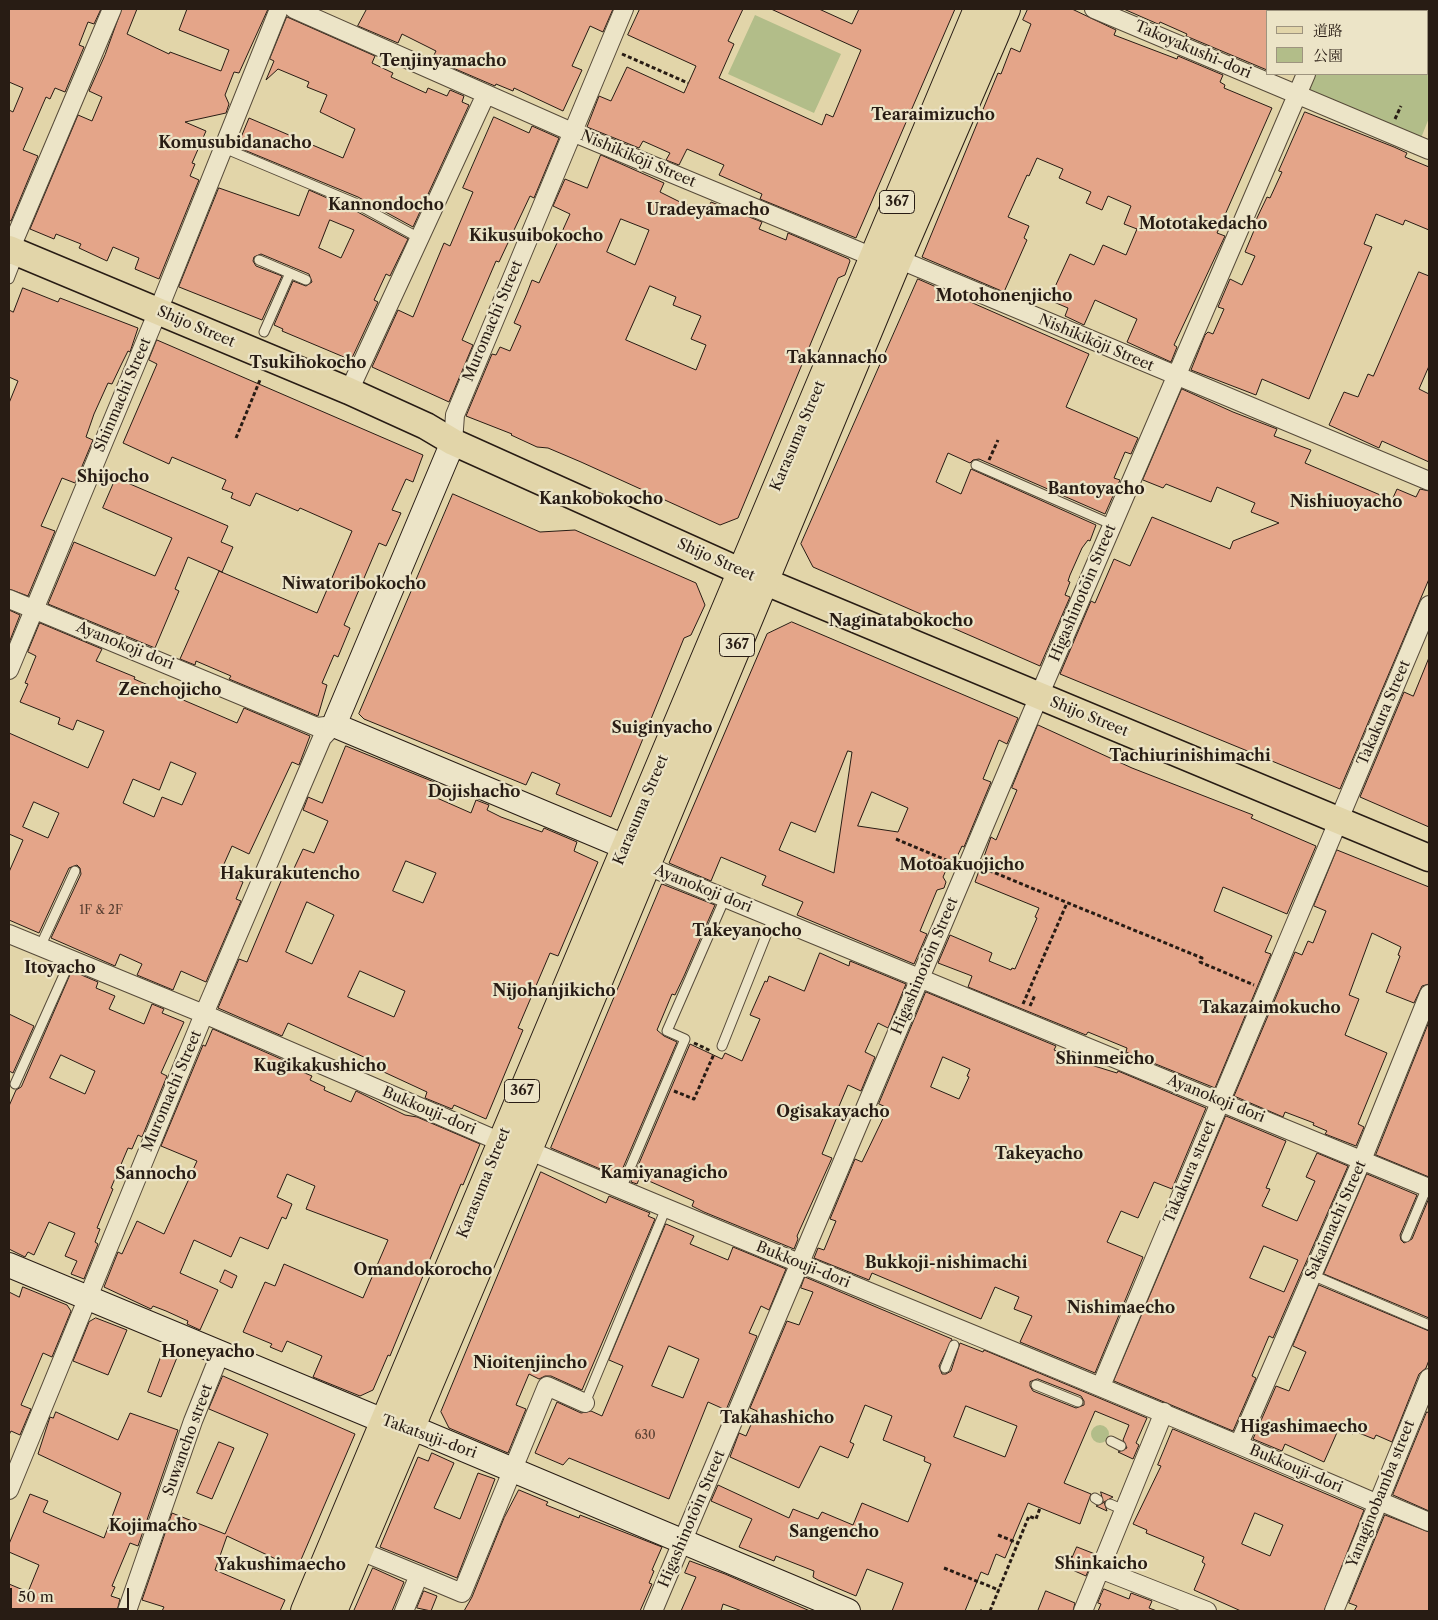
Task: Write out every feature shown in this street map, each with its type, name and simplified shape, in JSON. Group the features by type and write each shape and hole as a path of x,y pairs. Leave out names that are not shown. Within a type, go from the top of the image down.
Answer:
{"highway":[{"name":"Karasuma Street","path":"305,1611 398,1425 528,1150 645,865 753,577 885,258 978,9"},
{"name":"Karasuma Street","path":"885,258 1006,9"},
{"name":"Karasuma Street","path":"333,1611 358,1550 398,1425 501,1142 626,847 753,577"}],"main road":[{"name":"Shijo Street","path":"12,251 349,392 426,426 453,442 753,577 1429,858"}],"street":[{"path":"12,251 112,9"},
{"name":"Shinmachi Street","path":"9,670 158,311 279,9"},
{"name":"Nishikikōji Street","path":"294,9 572,132 1176,376 1429,481"},
{"name":"Muromachi Street","path":"453,442 455,414 624,9"},
{"name":"Takoyakushi-dori","path":"1094,9 1429,150"},
{"name":"Higashinotōin Street","path":"653,1611 1039,696 1306,75"},
{"path":"349,392 421,239 486,94"},
{"path":"334,726 453,442"},
{"name":"Ayanokoji dori","path":"9,599 83,628 317,727 334,726 626,847 645,865 1428,1187"},
{"name":"Takakura Street","path":"1339,821 1429,605"},
{"name":"Muromachi Street","path":"9,1490 86,1297 204,1014 322,738 334,726"},
{"name":"Takakura street","path":"1091,1385 1220,1100 1339,821"},
{"name":"Bukkouji-dori","path":"9,934 204,1014 501,1142 528,1150 798,1264 957,1339 1164,1412 1378,1504 1384,1503 1429,1522"},
{"name":"Sakaimachi Street","path":"1239,1444 1362,1160 1429,994"},
{"name":"Takatsuji-dori","path":"9,1265 220,1354 512,1469 683,1540 843,1610"},
{"name":"Suwancho street","path":"127,1611 193,1420 220,1354"},
{"name":"Yanaginobamba street","path":"1334,1611 1429,1378"},
{"path":"358,1550 462,1593 547,1386 584,1403"},
{"path":"1083,1611 1100,1569 1117,1507 1141,1454 1164,1412"},
{"path":"1100,1569 1207,1611"},
{"path":"404,1611 419,1576"}],"lane":[{"path":"224,148 355,203 421,239"},
{"path":"9,279 12,251"},
{"path":"259,260 306,280"},
{"path":"264,332 290,273"},
{"path":"976,466 1112,525"},
{"path":"40,947 75,871"},
{"path":"621,1189 685,1038 667,1031 725,898"},
{"path":"722,1046 774,918"},
{"path":"15,1084 71,959"},
{"path":"1406,1237 1428,1187"},
{"path":"584,1403 666,1208"},
{"path":"1312,1276 1429,1325"},
{"path":"945,1368 957,1339"},
{"path":"1036,1385 1077,1403"},
{"path":"1111,1441 1121,1446"}],"path":[{"path":"608,48 688,83"},
{"path":"236,438 260,380"},
{"path":"985,470 998,440"},
{"path":"896,839 1066,903 1202,958 1200,962 1267,990"},
{"path":"1017,1018 1066,903"},
{"path":"665,1086 694,1099 715,1052 685,1038"},
{"path":"990,1611 1029,1516 1036,1519 1040,1508"},
{"path":"998,1535 1018,1543"},
{"path":"944,1568 998,1590"}],"green space":[{"path":"1412,9 1415,10 1342,10"},
{"path":"755,15 841,54 814,113 728,74"},
{"path":"1429,16 1429,118 1421,138 1309,89 1315,75 1428,75"},
{"path":"1100,1425 1106,1428 1109,1434 1106,1440 1100,1443 1094,1440 1091,1434 1094,1428"}],"building":[{"path":"9,9 101,9 94,24 88,22 79,45 84,47 65,92 55,88 50,99 46,97 23,150 38,156 11,221 9,220 9,110 13,112 23,88 9,82"},
{"path":"122,9 137,9 127,34 169,54 170,52 221,71 229,50 179,30 187,9 268,9 239,73 234,72 225,95 229,104 226,113 185,122 206,131 192,163 195,164 190,176 199,180 159,279 135,269 139,258 113,247 107,261 79,248 81,244 56,234 54,239 30,229 78,115 92,121 102,97 89,91"},
{"path":"367,9 613,9 603,32 590,26 572,66 582,70 563,111 514,88 513,91 496,84 495,86 432,59 436,51 402,34 398,43 358,26"},
{"path":"640,9 743,9 728,41 734,44 719,78 822,125 826,114 833,117 861,50 771,9 819,9 852,24 859,9 955,9 856,238 760,199 762,194 719,175 724,165 687,149 679,165 666,160 670,153 643,141 639,148 587,127 599,96 611,101 627,67 684,93 696,66 628,35"},
{"path":"1028,9 1072,9 1116,30 1114,35 1177,59 1178,56 1223,75 1220,82 1225,85 1224,88 1272,108 1217,233 1225,236 1174,345 1177,347 1171,362 1127,342 1137,319 1095,300 1084,325 1065,316 1068,308 1049,300 1070,254 1094,265 1103,245 1126,255 1137,229 1124,224 1131,206 1108,196 1102,210 1086,203 1091,192 1059,178 1063,169 1037,158 1008,217 1029,226 1024,238 1027,240 1004,292 922,257 998,73 1001,74 1011,48 1020,52 1031,24 1023,20"},
{"path":"1124,9 1267,9 1266,70 1186,36 1187,34 1160,22 1159,24"},
{"path":"287,17 375,56 372,63 393,73 391,77 426,93 428,88 447,96 450,90 464,96 462,102 469,105 413,227 358,197 237,147 249,118 343,158 355,129 320,112 327,95 307,87 309,82 278,69 266,80 274,61 270,59"},
{"path":"1305,112 1394,147 1407,153 1405,157 1429,167 1429,230 1405,220 1403,225 1376,214 1364,244 1372,247 1309,399 1262,379 1256,395 1191,370 1205,335 1208,332 1213,334 1224,309 1218,307 1230,279 1242,285 1255,256 1245,252 1258,221 1256,220 1267,197 1270,198 1282,172 1279,171"},
{"path":"494,117 529,133 532,126 559,138 534,198 530,196 499,262 496,261 462,340 473,345 449,402 372,367 398,310 413,317 444,243 450,246 473,192 463,188"},
{"path":"601,155 664,183 660,192 680,202 706,213 711,202 762,222 759,229 786,240 788,233 850,261 845,275 838,278 738,518 720,525 581,462 548,448 537,447 512,434 466,416 492,354 496,355 500,347 510,351 521,326 514,323 532,280 539,283 570,214 553,206 565,179 587,188","holes":["621,219 649,230 635,265 607,252","650,286 676,297 673,305 701,316 691,339 706,345 696,370 626,340"]},
{"path":"219,188 299,216 309,190 352,209 408,239 390,276 386,274 374,300 378,302 351,360 282,331 283,329 274,325 293,281 306,286 312,282 309,274 261,254 254,257 253,261 256,266 282,276 262,320 179,287","holes":["330,220 354,230 341,258 319,248"]},
{"path":"1419,272 1429,276 1429,366 1419,389 1429,394 1429,462 1382,441 1379,448 1329,425 1344,392 1358,397 1368,374 1373,376"},
{"path":"918,279 1089,354 1066,407 1138,438 1131,454 1125,452 1114,478 1120,480 1105,514 979,459 973,460 970,463 948,453 936,482 961,494 971,469 1096,525 1090,541 1088,540 1082,548 1070,575 1068,581 1070,582 1065,595 1070,597 1040,666 813,567 801,544"},
{"path":"23,288 58,302 60,298 138,328 130,352 128,351 112,384 108,383 94,414 86,437 93,440 75,483 62,478 41,526 55,531 28,596 9,589 9,403 18,381 9,377 9,310 13,312"},
{"path":"157,340 423,455 413,482 406,479 392,510 401,513 386,546 379,543 344,625 350,628 338,657 334,655 322,683 327,685 318,716 229,679 231,676 196,661 195,665 180,659 219,571 317,613 352,531 300,508 298,511 256,493 250,506 231,498 233,493 222,489 226,480 172,457 169,464 123,443 157,364 149,360"},
{"path":"1182,389 1277,429 1274,436 1311,450 1305,463 1392,500 1397,489 1416,497 1420,489 1429,491 1429,579 1340,789 1060,674 1091,601 1095,603 1114,559 1130,566 1152,517 1230,549 1233,541 1279,523 1251,512 1255,503 1217,487 1211,502 1166,484 1163,488 1143,480"},
{"path":"116,478 228,526 221,542 233,547 222,572 188,557 175,589 179,591 155,648 48,604 74,542 155,576 172,538 103,508"},
{"path":"453,494 540,532 575,530 696,583 705,605 691,635 684,638 611,817 556,794 560,784 532,772 526,785 364,719 359,714"},
{"path":"9,610 20,615 9,643"},
{"path":"792,622 1018,718 1007,744 999,740 983,779 991,782 964,847 962,846 955,861 951,859 943,877 946,882 944,888 937,890 920,931 927,934 914,964 797,915 803,902 762,885 766,876 721,857 711,881 669,863 767,634","holes":["848,751 852,752 834,873 779,850 791,822 815,832","872,792 908,808 898,832 858,826"]},
{"path":"40,623 102,649 96,661 237,723 244,708 310,736 299,765 292,762 249,854 232,846 220,873 243,882 236,899 241,901 206,982 181,971 173,990 137,975 142,964 120,954 115,966 51,938 81,874 80,868 77,865 69,868 39,933 9,920 9,872 23,840 9,834 9,733 88,768 104,731 77,720 73,730 58,724 60,718 20,702 28,684 25,683 36,656 28,652","holes":["171,762 196,773 182,805 162,797 154,817 123,803 133,779 159,790","34,802 59,813 48,838 23,827"]},
{"path":"1429,658 1429,827 1360,797 1404,692 1413,696"},
{"path":"1038,725 1132,768 1253,815 1251,818 1316,846 1287,914 1223,887 1214,911 1272,936 1265,952 1271,954 1215,1088 1126,1052 1127,1048 1088,1032 1086,1035 968,987 972,976 938,963 950,935 992,953 989,961 1011,970 1012,968 1015,969 1037,918 1035,917 1039,908 975,882 991,837 996,840 1017,790 1012,788"},
{"path":"346,746 439,784 437,788 440,790 437,798 471,813 476,800 489,805 487,810 501,817 542,832 544,828 577,842 574,851 598,862 558,956 550,953 518,1028 523,1030 486,1119 454,1105 452,1109 425,1098 427,1092 373,1067 375,1062 288,1023 282,1036 218,1008 239,959 247,962 284,874 290,877 303,849 314,853 328,821 303,810 308,797 322,803","holes":["406,861 436,873 423,903 393,891","307,902 334,915 312,964 286,952","360,971 405,991 394,1017 348,997"]},
{"path":"1337,850 1429,887 1429,984 1422,986 1414,1003 1386,992 1400,956 1398,955 1401,947 1372,933 1349,995 1359,999 1345,1035 1387,1053 1358,1124 1364,1127 1356,1146 1325,1134 1327,1131 1313,1125 1314,1123 1285,1112 1283,1117 1234,1096 1295,952 1302,955 1308,941 1313,943 1326,911 1314,906"},
{"path":"662,884 715,905 684,976 675,995 672,994 657,1030 664,1036 677,1042 619,1177 551,1148"},
{"path":"820,953 849,966 850,961 906,984 888,1028 878,1023 865,1052 875,1057 861,1091 848,1085 837,1111 839,1112 822,1154 832,1158 797,1236 798,1239 794,1249 704,1212 692,1206 694,1201 640,1177 637,1184 631,1182 690,1044 722,1059 725,1053 742,1061 760,1019 750,1015 765,981 767,982 769,976 804,991"},
{"path":"72,971 98,982 96,988 115,996 109,1009 144,1024 152,1004 164,1009 162,1013 184,1022 161,1073 167,1076 142,1137 138,1135 132,1149 128,1148 111,1188 113,1189 97,1228 100,1229 95,1242 98,1244 84,1279 71,1274 77,1261 65,1256 75,1233 49,1222 34,1255 28,1252 25,1257 9,1249 9,1106 16,1090 21,1087","holes":["61,1055 95,1071 85,1094 50,1078"]},
{"path":"926,992 1056,1046 1054,1050 1091,1065 1117,1073 1118,1071 1206,1108 1172,1189 1154,1182 1138,1218 1121,1211 1107,1242 1143,1257 1095,1373 1020,1342 1032,1316 1014,1309 1019,1297 995,1287 981,1319 872,1273 869,1280 814,1258 818,1248 824,1250 836,1221 830,1219 855,1159 862,1162 888,1108 879,1104","holes":["943,1057 970,1069 967,1076 969,1077 959,1099 931,1087"]},
{"path":"9,1014 34,1026 13,1073 9,1071"},
{"path":"1429,1022 1429,1177 1376,1155"},
{"path":"213,1029 290,1063 288,1066 312,1076 310,1080 325,1087 324,1090 351,1102 356,1091 405,1115 417,1117 480,1144 463,1185 461,1184 390,1356 388,1355 373,1390 360,1396 313,1377 322,1356 287,1341 282,1352 270,1347 272,1344 243,1332 265,1282 275,1286 284,1264 363,1298 388,1240 306,1209 315,1186 287,1174 277,1197 292,1204 286,1219 282,1217 268,1249 240,1237 231,1257 194,1240 180,1273 218,1290 200,1330 187,1324 188,1321 166,1311 153,1306 151,1309 104,1287 118,1252 122,1254 137,1221 164,1234 197,1161 161,1146 203,1045 205,1046"},
{"path":"1226,1116 1286,1141 1266,1188 1270,1189 1262,1206 1297,1221 1315,1181 1306,1177 1317,1153 1348,1166 1273,1338 1269,1336 1252,1376 1256,1378 1233,1431 1114,1381","holes":["1264,1246 1298,1260 1284,1292 1250,1278"]},
{"path":"541,1172 606,1203 609,1196 650,1213 648,1216 655,1219 582,1390 551,1376 539,1379 529,1374 516,1405 526,1409 508,1453 449,1428 441,1412"},
{"path":"1367,1174 1417,1195 1400,1235 1404,1243 1412,1239 1429,1198 1429,1318 1324,1274"},
{"path":"666,1224 694,1236 690,1244 728,1260 733,1247 786,1269 769,1310 761,1306 749,1333 757,1336 726,1410 708,1402 669,1499 569,1458 563,1465 535,1453 557,1402 581,1413 591,1411 602,1416 623,1366 609,1360","holes":["669,1346 699,1359 683,1398 652,1386"]},
{"path":"225,1270 237,1276 232,1288 220,1282"},
{"path":"805,1277 952,1339 939,1366 942,1374 951,1371 960,1343 983,1352 984,1350 1147,1418 1136,1443 1139,1445 1133,1459 1118,1452 1127,1448 1123,1440 1129,1425 1095,1411 1064,1483 1091,1494 1080,1524 1028,1503 1005,1558 996,1554 988,1575 981,1572 965,1611 892,1611 903,1583 867,1569 856,1596 818,1580 813,1577 814,1571 776,1556 774,1561 739,1547 752,1519 711,1501 718,1485 789,1518 793,1509 818,1519 822,1512 853,1525 862,1503 908,1522 931,1464 924,1461 925,1457 883,1440 892,1416 865,1405 850,1442 854,1444 848,1458 820,1446 799,1488 730,1457 739,1433 746,1436 757,1411 750,1408 787,1321 799,1325 813,1292 801,1288","holes":["1038,1379 1081,1396 1084,1405 1076,1408 1033,1391 1030,1382","966,1406 1017,1426 1005,1457 954,1437"]},
{"path":"1319,1285 1429,1331 1429,1360 1426,1368 1419,1374 1392,1442 1376,1435 1374,1439 1354,1431 1353,1434 1339,1428 1324,1462 1285,1444 1282,1451 1253,1439 1276,1386 1289,1391 1306,1352 1293,1346"},
{"path":"23,1287 67,1305 71,1311 52,1357 43,1353 21,1405 31,1409 20,1435 11,1431 9,1435 9,1292 19,1297"},
{"path":"96,1318 127,1330 108,1375 73,1361 89,1322"},
{"path":"164,1349 178,1355 161,1397 148,1392"},
{"path":"223,1376 355,1434 297,1569 227,1536 215,1570 285,1600 280,1611 162,1611 164,1607 142,1600 172,1513 225,1534 268,1434 209,1409"},
{"path":"56,1412 118,1440 130,1413 178,1430 138,1546 130,1543 112,1586 115,1587 111,1596 120,1599 117,1611 9,1611 9,1584 28,1592 39,1565 9,1552 9,1544 30,1494 48,1501 43,1512 104,1538 121,1493 38,1454 50,1417 53,1418"},
{"path":"1427,1412 1429,1413 1429,1511 1393,1495"},
{"path":"1173,1429 1364,1510 1324,1611 1241,1611 1194,1590 1205,1564 1202,1562 1204,1557 1146,1533 1147,1530 1133,1524 1161,1466 1158,1465","holes":["1255,1513 1283,1525 1270,1556 1242,1544"]},
{"path":"219,1442 234,1448 212,1499 197,1493"},
{"path":"432,1453 454,1463 434,1508 460,1519 478,1473 495,1479 457,1578 380,1547 418,1457 428,1461"},
{"path":"519,1490 548,1502 546,1505 579,1518 580,1515 662,1547 652,1570 654,1571 649,1583 652,1584 640,1611 464,1611 472,1597 504,1518"},
{"path":"1101,1492 1113,1497 1104,1502 1107,1511 1096,1506 1103,1503"},
{"path":"1385,1515 1429,1532 1429,1611 1354,1611 1357,1606 1349,1603"},
{"path":"1077,1547 1095,1554 1086,1576 1068,1568"},
{"path":"690,1561 810,1611 742,1611 723,1604 721,1611 681,1611 696,1577 685,1573"},
{"path":"373,1568 404,1582 392,1611 354,1611"},
{"path":"1104,1589 1129,1599 1131,1593 1152,1601 1149,1608 1157,1611 1098,1611 1101,1604 1098,1603"},
{"path":"424,1591 437,1596 431,1611 417,1608"},
{"path":"1046,1591 1075,1603 1073,1611 1038,1611"}],"district":[{"name":"Tenjinyamacho","path":"443,61"},
{"name":"Tearaimizucho","path":"933,115"},
{"name":"Komusubidanacho","path":"235,143"},
{"name":"Kannondocho","path":"386,205"},
{"name":"Uradeyamacho","path":"708,210"},
{"name":"Mototakedacho","path":"1203,224"},
{"name":"Kikusuibokocho","path":"536,236"},
{"name":"Motohonenjicho","path":"1004,296"},
{"name":"Takannacho","path":"837,358"},
{"name":"Tsukihokocho","path":"308,363"},
{"name":"Shijocho","path":"113,477"},
{"name":"Bantoyacho","path":"1096,489"},
{"name":"Kankobokocho","path":"601,499"},
{"name":"Nishiuoyacho","path":"1346,502"},
{"name":"Niwatoribokocho","path":"354,584"},
{"name":"Naginatabokocho","path":"901,621"},
{"name":"Zenchojicho","path":"170,690"},
{"name":"Suiginyacho","path":"662,728"},
{"name":"Tachiurinishimachi","path":"1190,756"},
{"name":"Dojishacho","path":"474,792"},
{"name":"Motoakuojicho","path":"962,865"},
{"name":"Hakurakutencho","path":"290,874"},
{"name":"Takeyanocho","path":"747,931"},
{"name":"Itoyacho","path":"60,968"},
{"name":"Nijohanjikicho","path":"554,991"},
{"name":"Takazaimokucho","path":"1270,1008"},
{"name":"Shinmeicho","path":"1105,1059"},
{"name":"Kugikakushicho","path":"320,1066"},
{"name":"Ogisakayacho","path":"833,1112"},
{"name":"Takeyacho","path":"1039,1154"},
{"name":"Kamiyanagicho","path":"664,1173"},
{"name":"Sannocho","path":"156,1174"},
{"name":"Bukkoji-nishimachi","path":"946,1263"},
{"name":"Omandokorocho","path":"423,1270"},
{"name":"Nishimaecho","path":"1121,1308"},
{"name":"Honeyacho","path":"208,1352"},
{"name":"Nioitenjincho","path":"530,1363"},
{"name":"Takahashicho","path":"777,1418"},
{"name":"Higashimaecho","path":"1304,1427"},
{"name":"Kojimacho","path":"153,1526"},
{"name":"Sangencho","path":"834,1532"},
{"name":"Shinkaicho","path":"1101,1564"},
{"name":"Yakushimaecho","path":"281,1565"}]}
